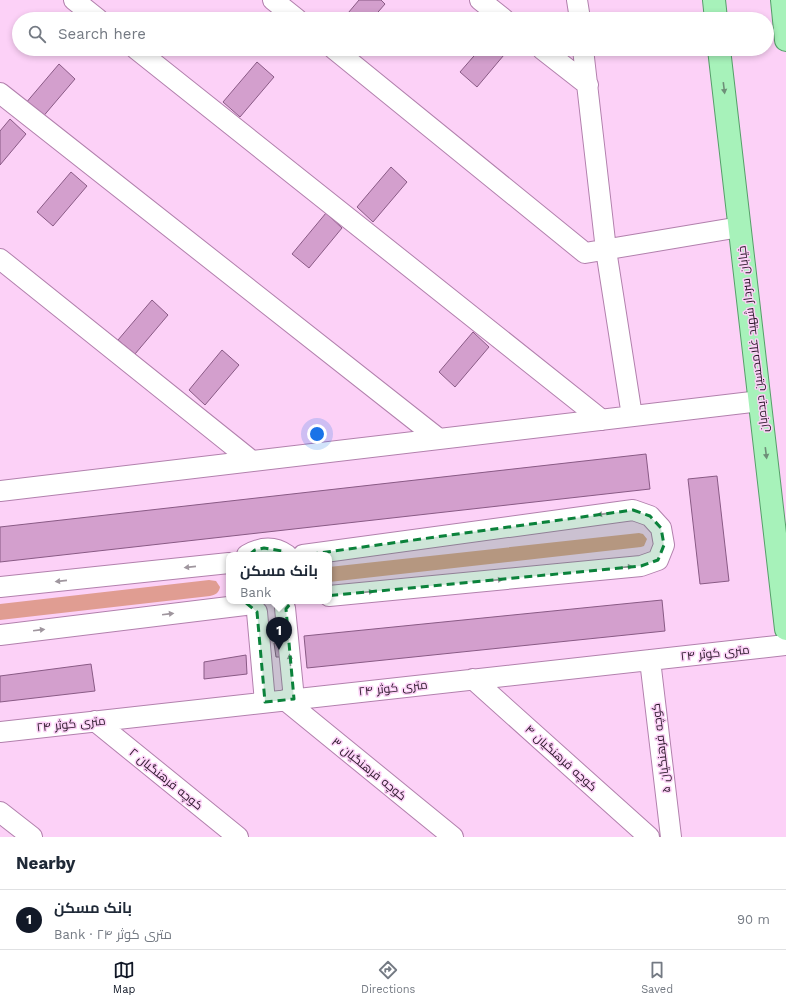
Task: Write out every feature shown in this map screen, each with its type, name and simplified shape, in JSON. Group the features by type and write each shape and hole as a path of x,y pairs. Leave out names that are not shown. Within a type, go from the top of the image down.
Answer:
{"main road":[{"path":"714,0 715,12"},
{"path":"782,0 786,40"},
{"name":"خیابان سردار شهید غلامحسین دیده‌بان","path":"720,56 760,401 782,564 786,629"}],"street":[{"path":"74,0 89,12"},
{"path":"273,0 288,12"},
{"path":"480,0 495,12"},
{"path":"577,0 579,12"},
{"path":"145,56 602,420"},
{"path":"343,56 585,253 740,227"},
{"path":"551,56 588,85"},
{"path":"585,56 606,250 632,416"},
{"path":"0,93 439,439"},
{"path":"0,258 252,461"},
{"path":"0,491 760,401"},
{"path":"325,552 633,510 650,516 661,528 664,545 658,560 642,566 332,596"},
{"path":"252,552 264,548 273,548 282,552"},
{"path":"0,587 226,563"},
{"path":"0,635 248,606 271,613 289,604"},
{"path":"281,701 289,604"},
{"path":"248,606 281,701"},
{"name":"۲۴ متری کوثر","path":"0,732 786,645"},
{"name":"کوچه فرهنگیان ۵","path":"650,660 672,837"},
{"name":"کوچه فرهنگیان ۴","path":"473,679 649,837"},
{"name":"کوچه فرهنگیان ۳","path":"281,701 453,837"},
{"name":"کوچه فرهنگیان ۲","path":"95,721 238,837"},
{"path":"0,812 32,837"}],"highlighted area":[{"path":"633,510 650,516 661,528 664,545 658,560 641,566 294,599 286,609 294,699 265,702 257,612 239,597 235,580 241,562 255,550 264,548 282,551 290,557"}],"shaded area":[{"path":"639,533 643,534 647,539 644,546 641,547 332,582 332,567"},
{"path":"209,580 216,581 220,587 219,591 210,596 0,620 0,604"}],"building":[{"path":"359,0 381,0 385,4 378,12 349,12"},
{"path":"474,56 503,56 477,87 460,72"},
{"path":"257,62 274,77 240,117 223,102"},
{"path":"59,64 75,79 41,119 25,104"},
{"path":"10,119 26,134 0,165 0,131"},
{"path":"391,167 407,182 373,222 357,207"},
{"path":"71,172 87,186 53,226 37,212"},
{"path":"326,213 342,228 309,268 292,254"},
{"path":"152,300 168,315 135,354 118,340"},
{"path":"473,332 489,347 455,387 439,372"},
{"path":"222,350 239,365 205,405 189,390"},
{"path":"646,454 650,489 0,562 0,527"},
{"path":"717,476 729,581 700,584 688,479"},
{"path":"662,600 665,631 307,668 304,636"},
{"path":"283,642 285,657 276,657 274,643"},
{"path":"246,655 247,674 204,679 204,662"},
{"path":"91,664 95,691 0,702 0,676"}],"place":[{"name":"بانک مسکن","path":"279,650"}]}
